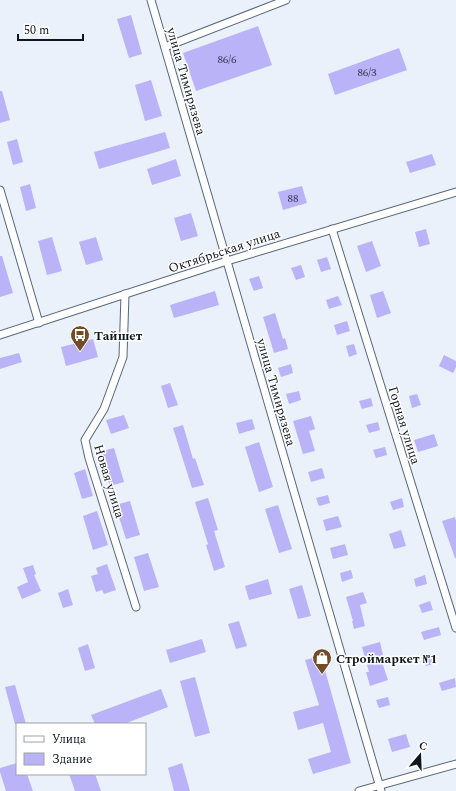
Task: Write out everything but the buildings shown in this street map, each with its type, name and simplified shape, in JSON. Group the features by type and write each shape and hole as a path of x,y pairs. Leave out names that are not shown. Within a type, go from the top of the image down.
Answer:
{"street":[{"name":"улица Тимирязева","path":"151,0 380,788"},
{"path":"165,47 286,0"},
{"path":"0,190 39,323"},
{"name":"Октябрьская улица","path":"0,336 227,261 456,192"},
{"name":"Горная улица","path":"332,229 456,628"},
{"name":"Новая улица","path":"125,294 123,358 104,409 85,440 136,607"},
{"path":"359,791 380,788 456,764"}],"place":[{"name":"Тайшет","path":"80,352"},
{"name":"Строймаркет №1","path":"322,675"}]}
